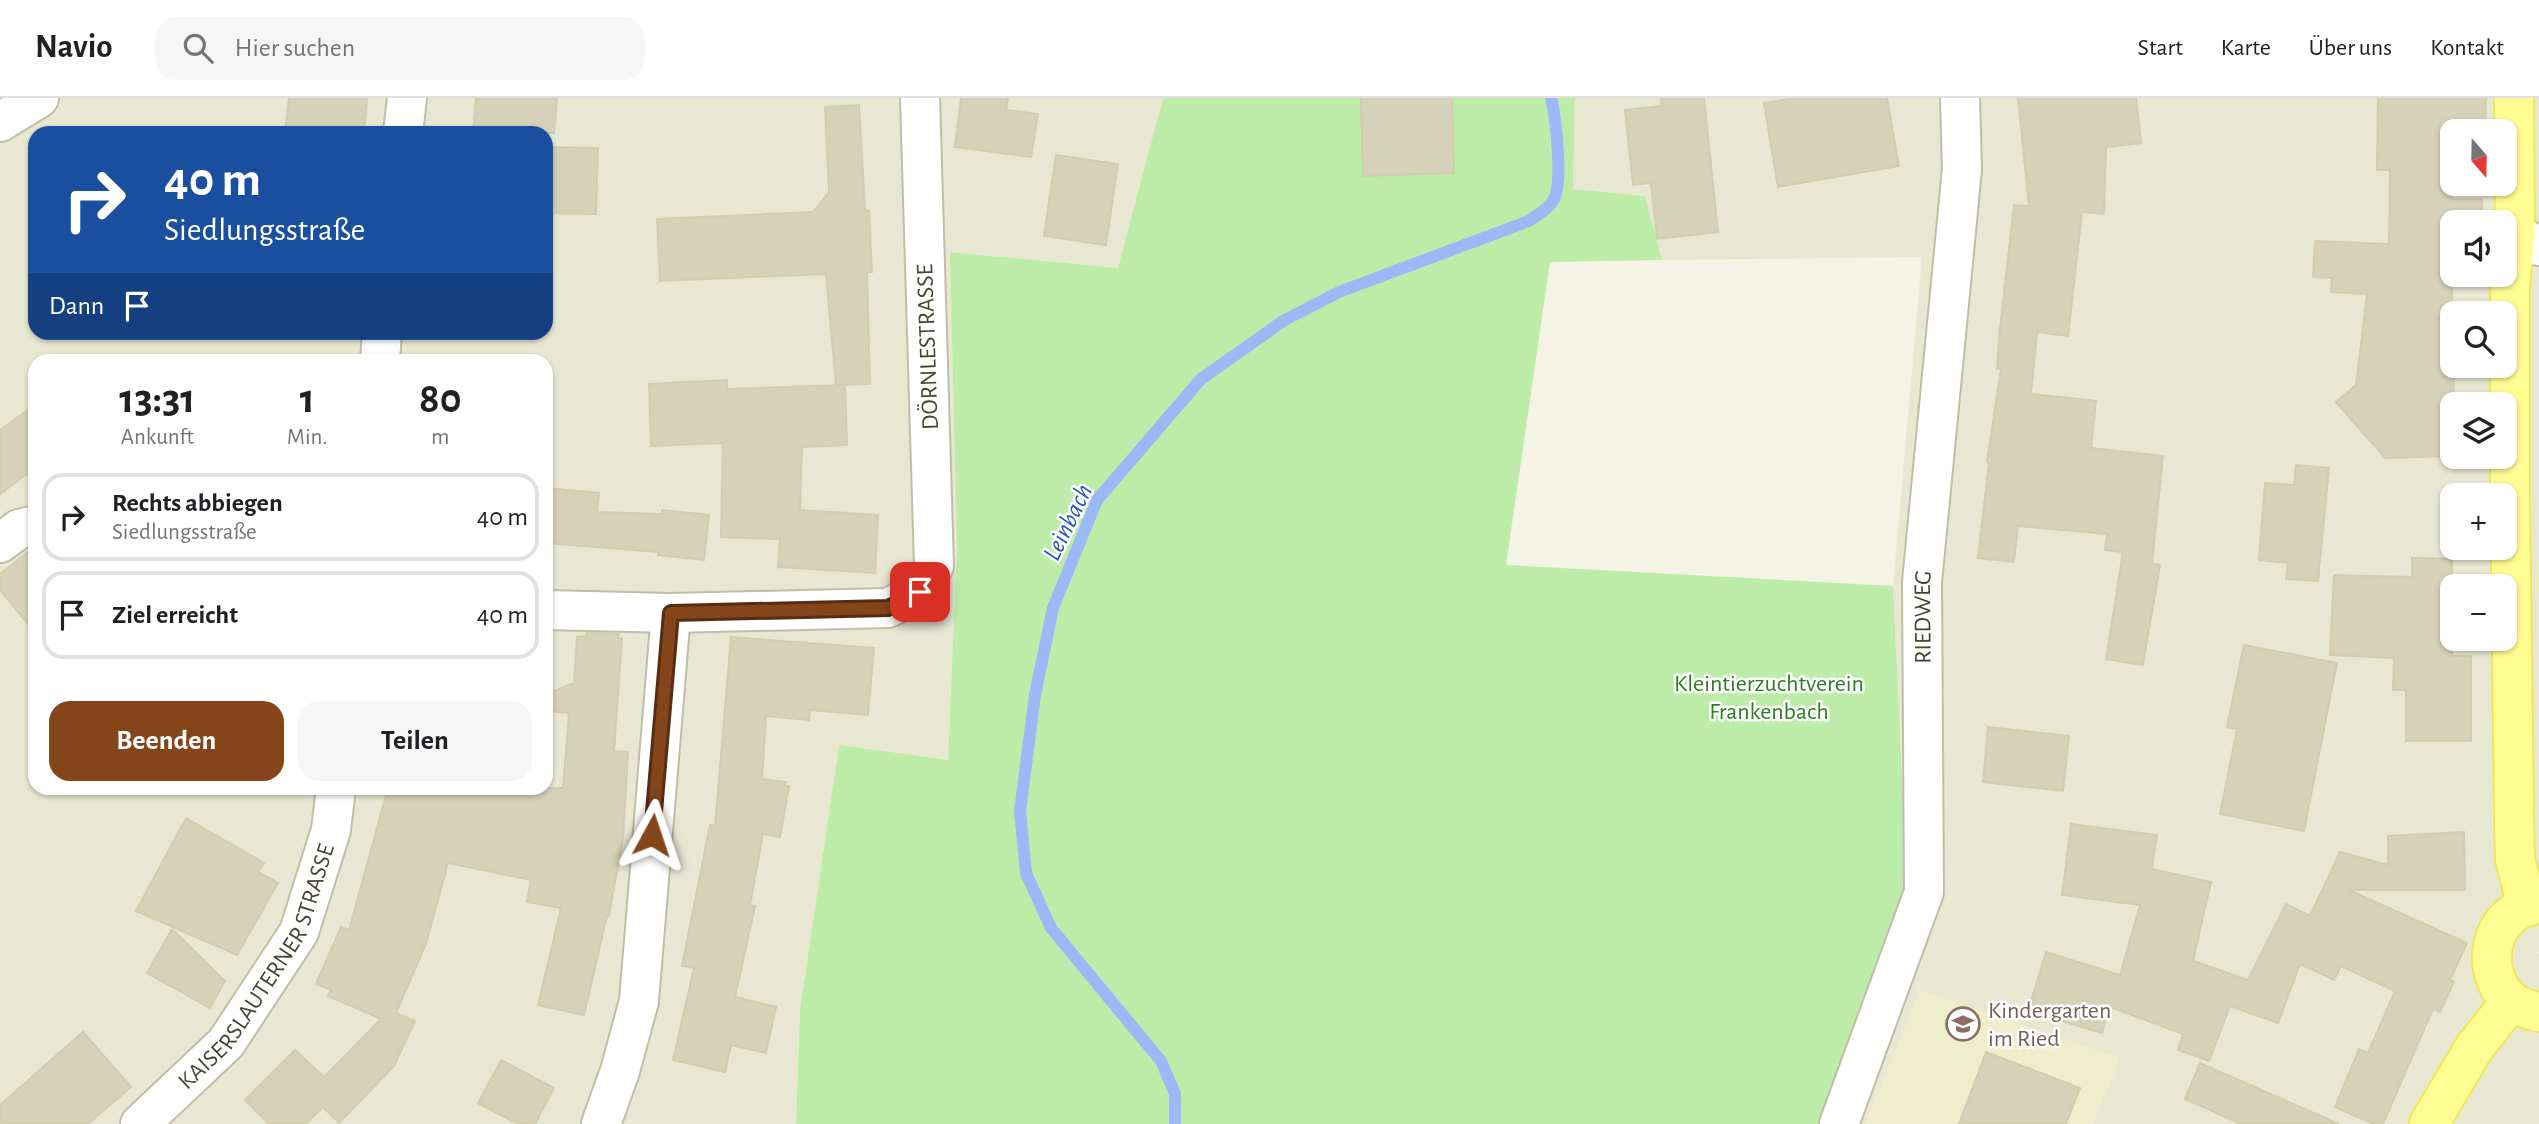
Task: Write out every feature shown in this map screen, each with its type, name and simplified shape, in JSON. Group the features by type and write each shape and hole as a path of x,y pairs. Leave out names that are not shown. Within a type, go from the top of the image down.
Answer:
{"main road":[{"path":"2429,1124 2474,1048 2525,1007 2502,991 2493,974 2491,951 2501,925 2513,914 2533,905 2515,859 2514,831 2510,287 2527,240 2514,98"}],"street":[{"path":"0,121 39,98"},
{"path":"404,126 407,98"},
{"name":"DÖRNLESTRASSE","path":"671,613 888,608 920,592 934,566 920,98"},
{"name":"RIEDWEG","path":"1839,1124 1924,892 1922,582 1962,169 1960,98"},
{"path":"0,543 19,529 28,527"},
{"path":"553,610 671,613 639,1001 620,1070 601,1124"},
{"name":"KAISERSLAUTERNER STRASSE","path":"140,1124 226,1043 299,932 331,830 335,795"}],"shaded area":[{"path":"17,98 1163,98 1119,268 951,252 957,546 948,761 839,746 800,1010 796,1124 0,1124 0,109"},
{"path":"1575,98 2539,98 2539,952 2533,950 2539,954 2539,1124 1819,1124 1907,883 1893,586 1922,257 1662,260 1645,196 1573,189"},
{"name":"Kindergarten im Ried","path":"1920,990 2120,1058 2093,1124 1865,1124"}],"green space":[{"name":"Kleintierzuchtverein Frankenbach","path":"1163,98 1575,98 1573,189 1645,196 1662,260 1550,262 1506,565 1893,586 1907,883 1819,1124 796,1124 800,1010 839,745 948,760 957,546 950,252 1118,268"}],"building":[{"path":"289,98 367,98 365,126 286,126"},
{"path":"476,98 557,98 554,133 553,126 474,126"},
{"path":"961,98 1008,98 1006,110 1038,114 1031,157 955,147"},
{"path":"1361,98 1452,98 1454,173 1363,176"},
{"path":"1661,98 1704,98 1718,232 1657,239 1651,183 1633,185 1625,110 1662,106"},
{"path":"1795,98 1887,98 1899,166 1778,187 1764,103"},
{"path":"2018,98 2136,98 2141,143 2106,147 2104,214 2082,212 2068,336 2037,332 2031,394 2096,401 2091,448 2163,456 2152,564 2160,565 2143,665 2106,659 2123,552 2105,550 2107,534 2018,526 2014,562 1978,558 1987,462 2001,369 1997,369 2000,328 2014,205 2029,206"},
{"path":"2378,98 2486,98 2485,119 2440,119 2440,196 2452,196 2452,199 2482,199 2482,210 2440,210 2440,287 2452,287 2452,301 2440,301 2440,378 2454,378 2453,392 2440,392 2440,456 2385,458 2336,402 2356,385 2367,294 2331,292 2332,278 2313,277 2315,241 2389,244 2390,170 2377,170"},
{"path":"859,105 865,211 869,211 872,272 867,272 870,384 836,385 826,274 660,281 657,219 813,212 829,192 825,107"},
{"path":"553,147 598,148 596,214 553,213"},
{"path":"1056,155 1118,164 1106,245 1044,236"},
{"path":"727,380 727,389 845,385 847,445 802,447 800,510 878,515 875,573 778,567 780,539 721,537 723,443 651,446 649,384"},
{"path":"28,410 28,473 0,494 0,430"},
{"path":"2296,465 2329,468 2318,581 2286,579 2288,563 2259,560 2265,483 2294,485"},
{"path":"553,489 599,493 597,512 662,514 662,510 709,515 704,560 658,555 658,552 553,544"},
{"path":"28,552 28,624 0,590 0,574"},
{"path":"2412,558 2452,560 2452,574 2440,574 2440,651 2452,651 2452,656 2471,656 2471,741 2406,741 2406,690 2393,690 2394,658 2330,655 2334,575 2412,577"},
{"path":"587,633 619,634 618,638 622,638 614,751 628,752 623,838 609,916 584,1015 538,1005 561,908 527,902 531,880 448,863 426,944 396,1013 415,1021 394,1066 339,1123 323,1107 306,1124 269,1124 245,1100 295,1050 324,1077 381,1019 328,996 331,990 316,984 341,927 349,930 386,795 553,795 553,788 563,788 569,713 553,712 553,691 574,683 577,637 587,636"},
{"path":"731,637 874,648 868,715 810,710 809,720 766,716 762,779 786,782 785,785 789,786 780,837 763,834 750,905 755,906 735,997 776,1007 766,1053 731,1045 725,1072 673,1060 694,968 682,966 710,825 715,826"},
{"path":"2244,645 2337,663 2304,831 2220,814 2237,729 2227,727"},
{"path":"1988,727 2069,736 2063,791 1983,782"},
{"path":"186,818 264,863 258,872 278,883 237,955 136,911"},
{"path":"2071,824 2157,835 2152,869 2211,882 2193,961 2248,980 2286,904 2310,916 2340,852 2388,865 2388,836 2464,832 2465,890 2349,890 2467,943 2450,980 2454,982 2440,1012 2433,1009 2383,1124 2373,1124 2335,1107 2359,1049 2368,1053 2395,991 2341,966 2334,980 2300,964 2278,1023 2230,1006 2209,1061 2178,1050 2183,1034 2110,1007 2102,1033 2028,1011 2046,952 2120,975 2140,905 2062,895"},
{"path":"172,929 225,981 210,1008 147,973"},
{"path":"83,1032 131,1087 88,1124 0,1124 0,1105"},
{"path":"1986,1052 2080,1088 2066,1124 1959,1124"},
{"path":"501,1060 554,1088 535,1124 518,1124 478,1103"},
{"path":"2200,1063 2339,1124 2241,1124 2185,1099"}],"waterway":[{"name":"Leinbach","path":"1175,1124 1175,1094 1161,1061 1051,928 1026,873 1020,811 1035,695 1053,608 1097,500 1201,379 1283,321 1339,292 1529,221 1550,205 1557,190 1558,178 1557,134 1551,98"}],"place":[{"name":"Kindergarten im Ried","path":"1963,1024"}],"route":[{"path":"652,835 671,613 888,608 920,592"}]}
